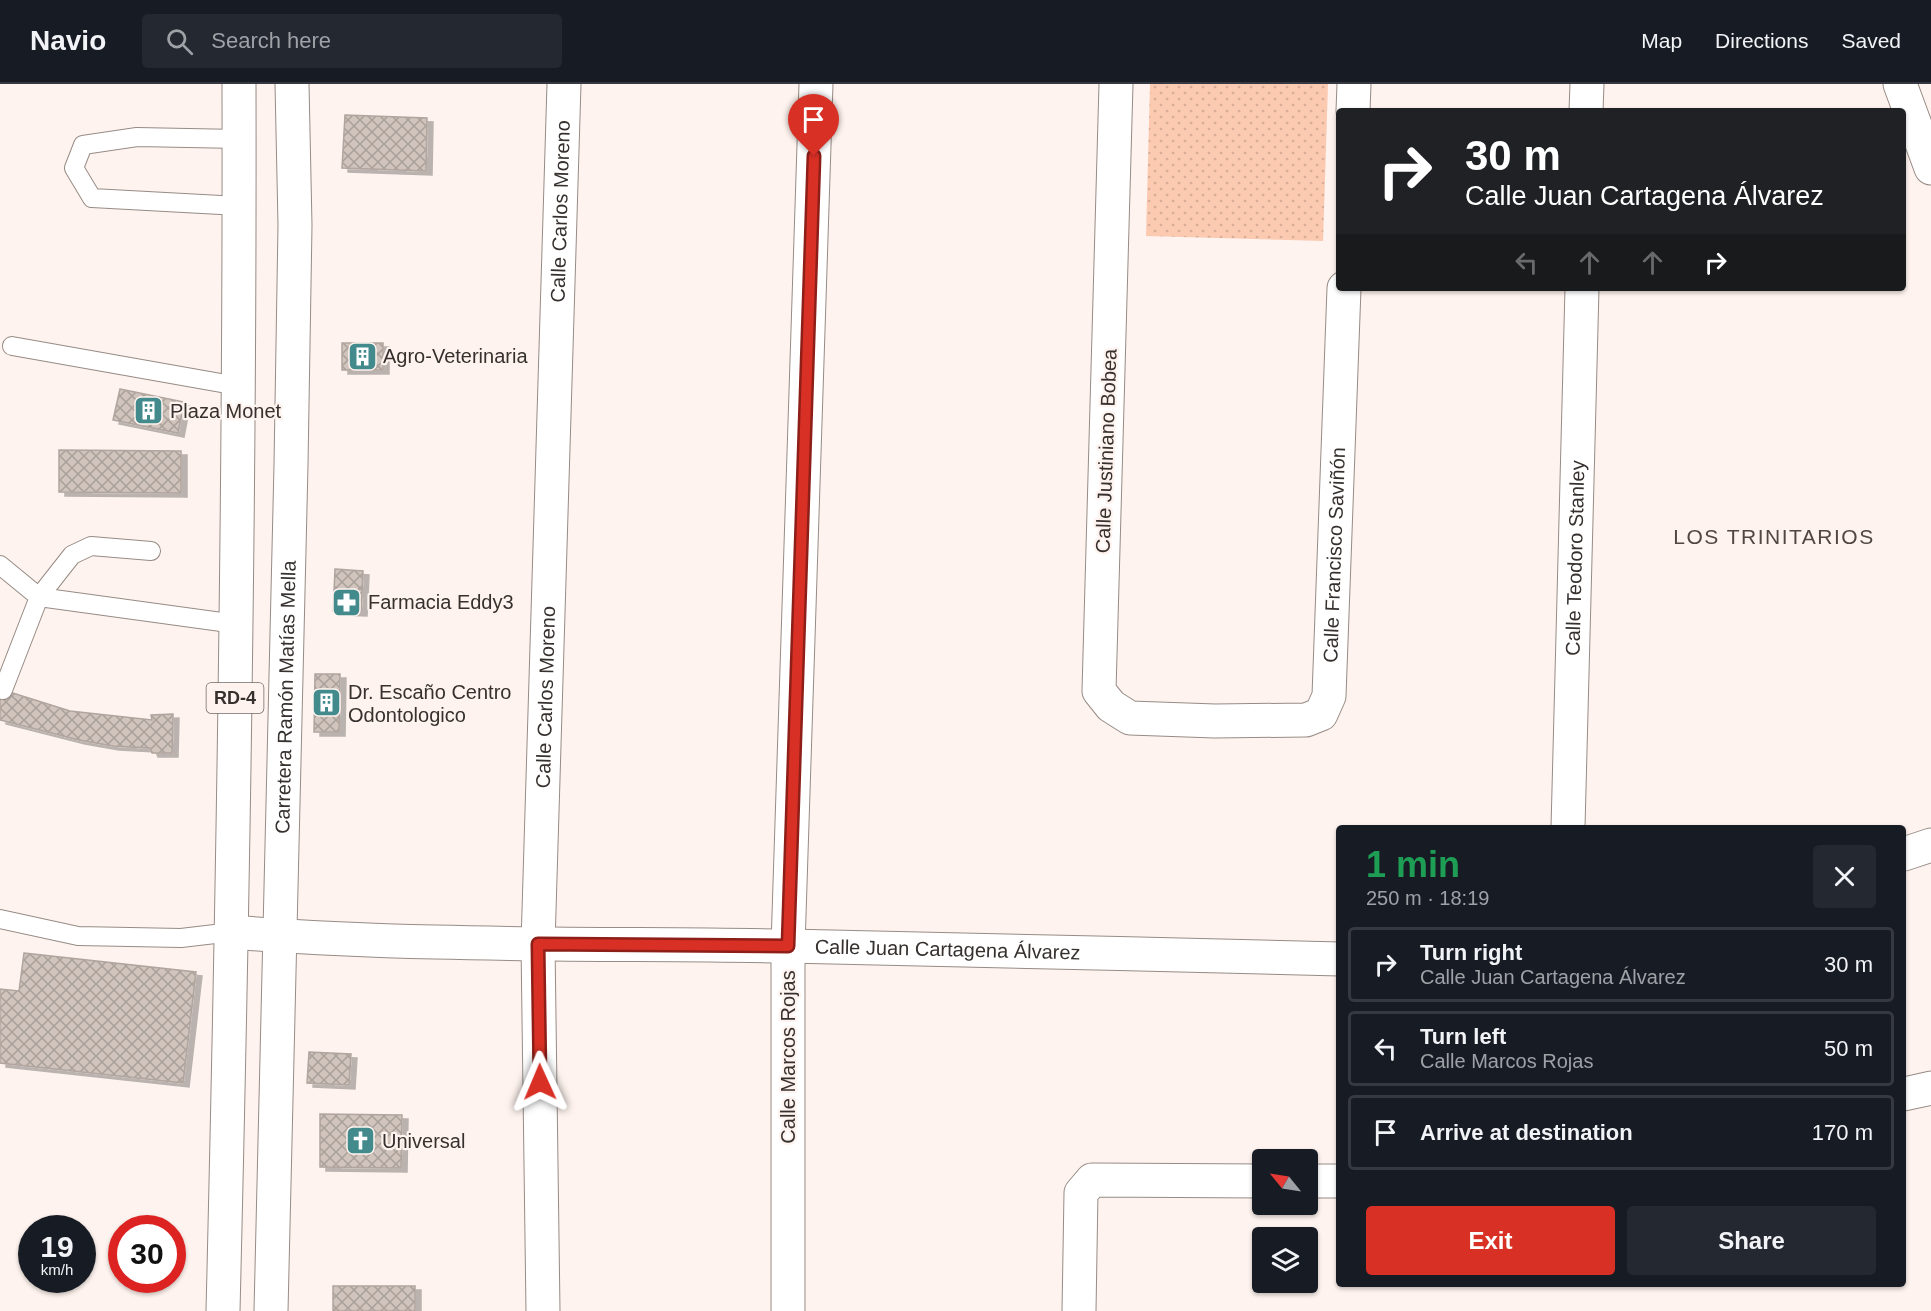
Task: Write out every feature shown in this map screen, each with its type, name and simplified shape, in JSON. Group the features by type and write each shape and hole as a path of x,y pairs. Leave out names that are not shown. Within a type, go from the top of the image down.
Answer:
{"street":[{"name":"RD-4","path":"223,1311 232,932 239,84"},
{"name":"Carretera Ramón Matías Mella","path":"271,1311 295,225 292,84"},
{"name":"Calle Carlos Moreno","path":"543,1311 538,944 564,84"},
{"name":"Calle Marcos Rojas","path":"788,1311 788,946 816,84"},
{"name":"Calle Justiniano Bobea","path":"1116,84 1099,691 1111,706 1130,717 1215,721"},
{"path":"1353,108 1354,84"},
{"path":"1586,108 1587,84"},
{"path":"1900,84 1931,168"},
{"name":"Calle Francisco Saviñón","path":"1215,721 1306,720 1321,714 1329,696 1344,291"},
{"name":"Calle Teodoro Stanley","path":"1569,825 1582,291"},
{"path":"1906,853 1931,845"},
{"name":"Calle Juan Cartagena Álvarez","path":"232,932 280,936 538,944 788,946 1336,959"},
{"path":"1906,1094 1931,1088"},
{"path":"1079,1311 1081,1192 1092,1180 1252,1180"},
{"path":"1318,1181 1336,1181"}],"lane":[{"path":"239,139 137,137 83,145 74,168 93,198 239,206"},
{"path":"12,346 238,386"},
{"path":"3,690 39,597 72,555 91,546 151,551"},
{"path":"0,566 39,597 236,624"},
{"path":"0,919 78,936 181,938 232,932"}],"shaded area":[{"path":"1150,84 1328,84 1323,241 1146,236"}],"building":[{"path":"345,115 427,118 426,171 342,168"},
{"name":"Agro-Veterinaria","path":"342,343 383,343 383,370 342,370"},
{"name":"Plaza Monet","path":"120,389 184,402 178,433 113,420"},
{"path":"59,450 181,451 181,493 59,492"},
{"path":"335,569 363,571 362,593 334,592"},
{"name":"Farmacia Eddy3","path":"334,592 362,593 361,612 333,611"},
{"name":"Dr. Escaño Centro Odontologico","path":"315,674 340,674 339,732 314,732"},
{"path":"0,689 70,711 152,720 151,715 173,714 172,753 152,753 150,748 113,746 79,740 0,720"},
{"path":"24,953 196,972 183,1083 0,1063 0,989 19,991"},
{"path":"309,1052 351,1054 349,1085 307,1083"},
{"name":"Universal","path":"320,1114 402,1115 401,1168 320,1167"},
{"path":"333,1286 415,1286 415,1311 333,1311"}],"place":[{"name":"Agro-Veterinaria","path":"362,356"},
{"name":"Plaza Monet","path":"149,411"},
{"name":"Farmacia Eddy3","path":"347,602"},
{"name":"Dr. Escaño Centro Odontologico","path":"327,703"},
{"name":"Universal","path":"361,1141"}],"district":[{"name":"LOS TRINITARIOS","path":"1774,536"}],"route":[{"path":"540,1082 538,944 788,946 814,156"}]}
